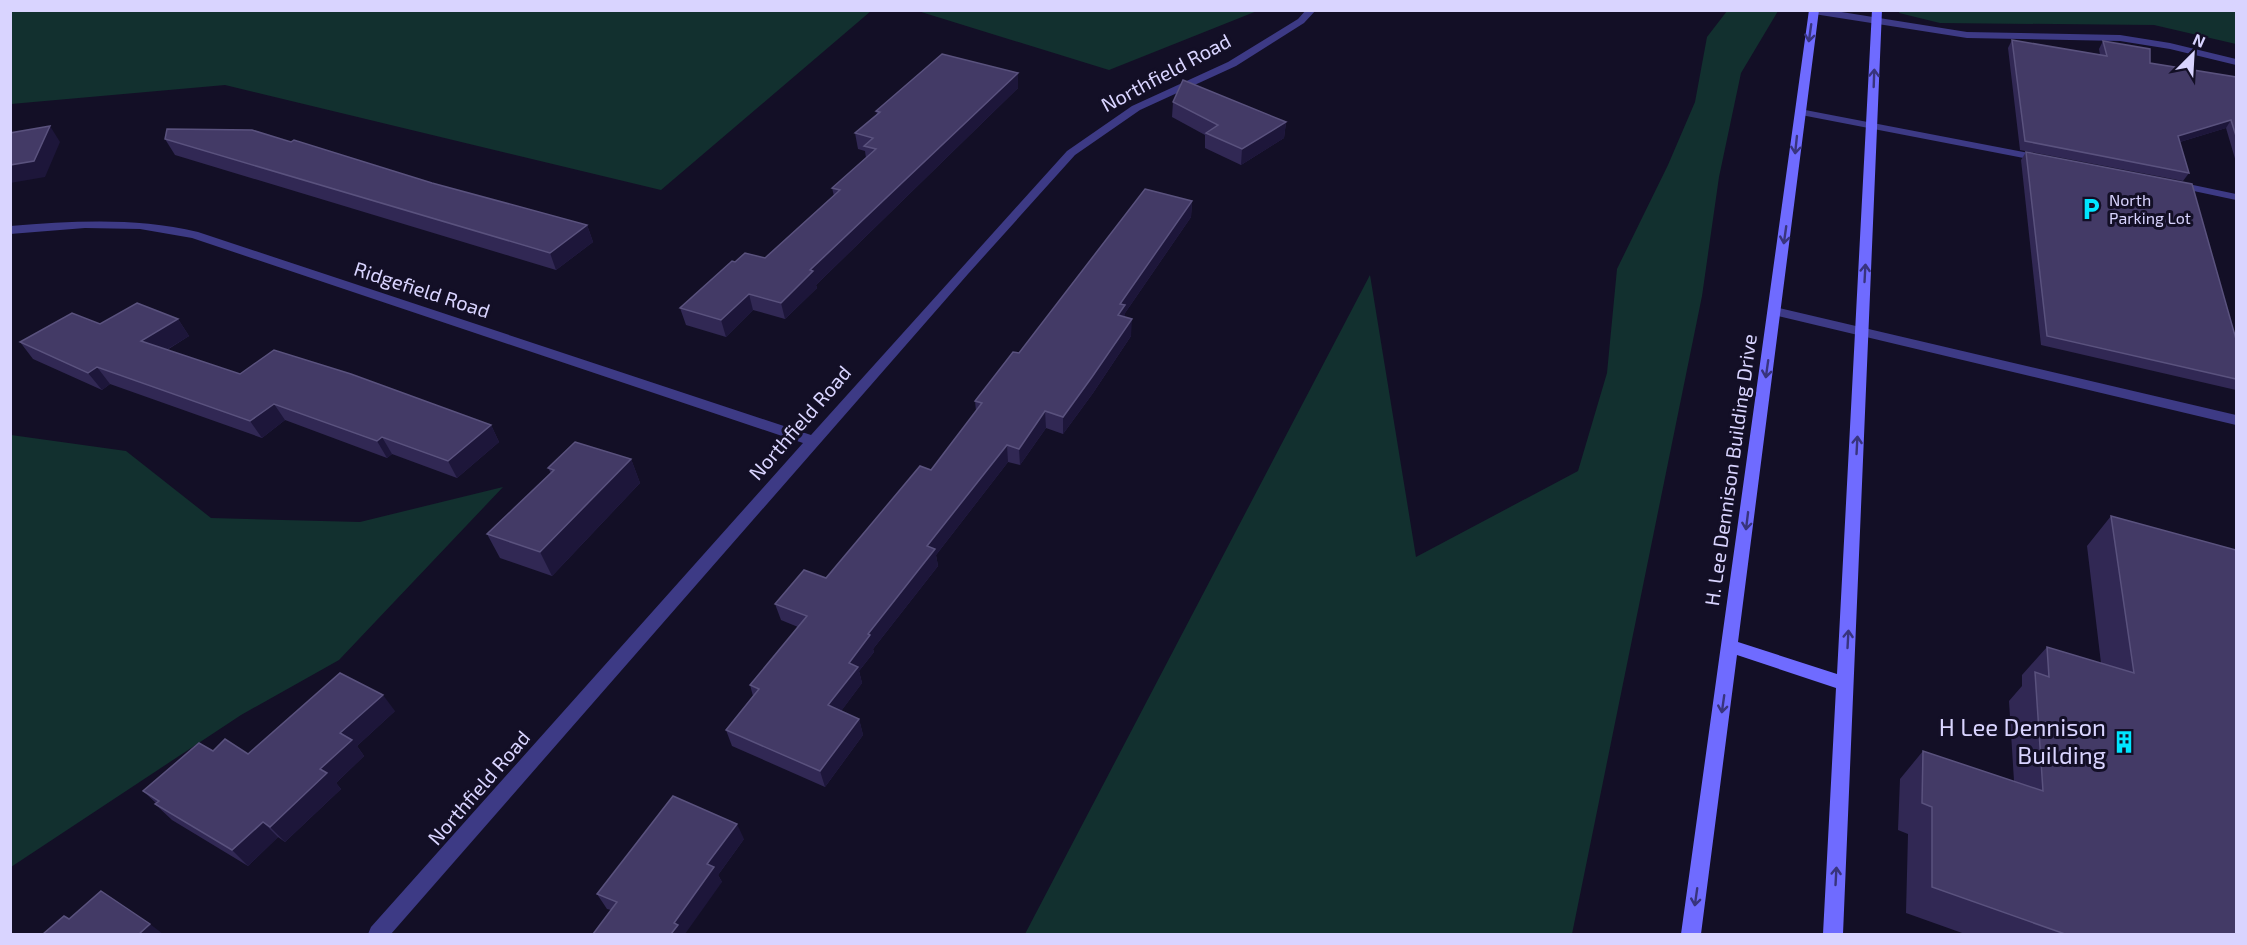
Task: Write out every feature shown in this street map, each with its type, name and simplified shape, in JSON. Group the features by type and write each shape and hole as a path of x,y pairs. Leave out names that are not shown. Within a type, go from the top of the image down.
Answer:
{"street":[{"name":"Northfield Road","path":"378,934 813,441 1071,153 1136,108 1232,64 1301,21 1312,10"},
{"path":"1814,11 1877,16 1966,35 2120,39 2170,46 2236,62"},
{"name":"H. Lee Dennison Building Drive","path":"1691,934 1814,11"},
{"path":"1833,934 1877,16"},
{"path":"1800,112 2058,162"},
{"path":"2158,181 2236,196"},
{"name":"Ridgefield Road","path":"10,230 85,224 140,225 194,235 813,441"},
{"path":"1774,311 2236,420"},
{"path":"1731,646 1846,684"}],"green space":[{"path":"11,10 871,11 661,190 225,85 11,104"},
{"path":"1900,10 2236,11 2236,44 2154,25 1940,23 1899,13"},
{"path":"918,11 1257,11 1109,70"},
{"path":"1727,11 1778,11 1741,73 1719,177 1702,296 1572,934 1025,934 1370,275 1416,557 1578,471 1607,373 1617,269 1668,165 1695,102 1707,37"},
{"path":"11,435 126,451 211,518 360,522 503,487 339,660 241,715 11,867"}],"building":[{"path":"2012,40 2107,56 2103,41 2150,49 2150,63 2236,77 2236,136 2231,120 2178,136 2189,173 2025,141"},
{"path":"942,54 1018,73 810,270 813,271 781,303 749,294 721,320 680,308 732,261 735,262 745,253 765,258 840,190 832,188 876,149 864,146 873,138 855,133 880,112 876,111"},
{"path":"1183,80 1286,122 1242,149 1206,133 1218,125 1173,102"},
{"path":"50,126 34,161 10,165 10,133"},
{"path":"167,129 252,130 291,142 294,140 432,183 587,225 550,253 165,139"},
{"path":"2026,152 2192,184 2236,339 2236,379 2047,336"},
{"path":"1145,189 1192,201 1120,304 1125,305 1118,315 1132,319 1063,417 1045,411 1019,449 1007,445 927,546 935,549 868,634 870,635 849,663 858,667 828,705 859,719 820,771 726,730 759,689 750,685 807,616 775,604 804,570 826,578 920,466 931,470 982,403 975,401 1013,352 1019,353"},
{"path":"137,303 178,319 141,341 240,374 274,350 351,374 491,425 448,461 382,437 377,441 274,404 250,421 97,367 88,373 20,342 72,313 100,324"},
{"path":"575,442 631,459 540,552 487,534 554,470 548,468"},
{"name":"H Lee Dennison Building","path":"2111,516 2236,550 2236,934 2065,934 1932,887 1932,807 1922,803 1923,751 2043,791 2035,672 2049,677 2047,647 2134,673"},
{"path":"340,673 383,695 340,733 352,740 320,769 327,773 270,827 263,822 232,850 155,804 159,801 143,791 199,743 213,751 225,739 248,754"},
{"path":"673,796 737,824 707,864 714,867 674,923 678,925 671,934 593,934 617,902 597,894"},
{"path":"101,891 150,924 139,934 43,934 64,916 69,919"}],"place":[{"name":"North Parking Lot","path":"2091,209"},
{"name":"H Lee Dennison Building","path":"2124,742"}]}
